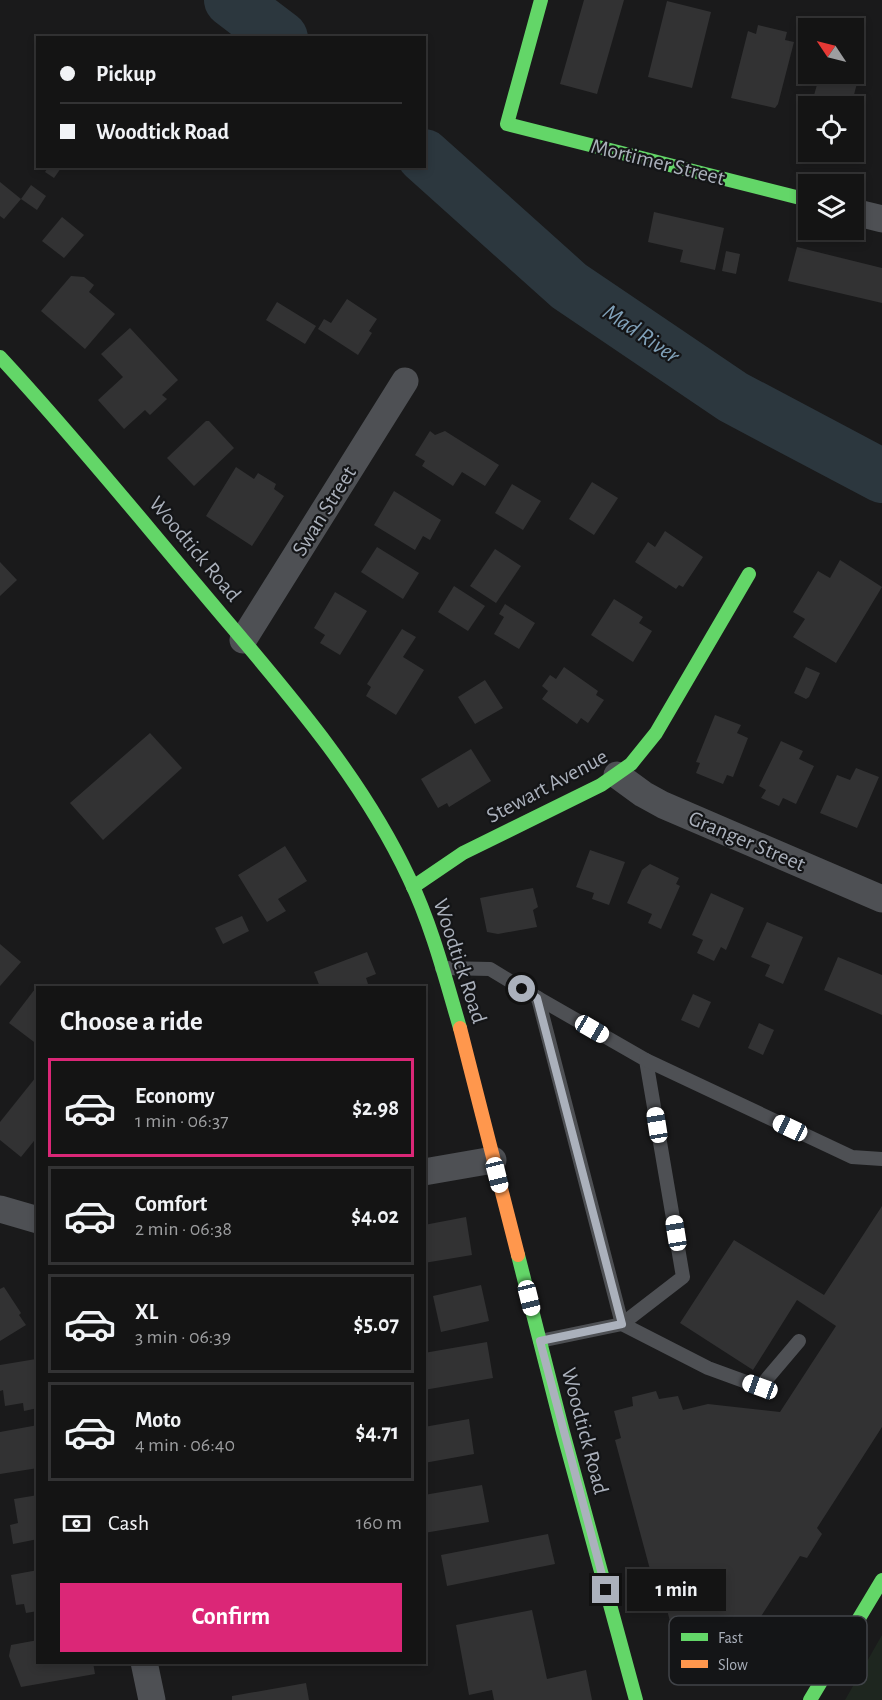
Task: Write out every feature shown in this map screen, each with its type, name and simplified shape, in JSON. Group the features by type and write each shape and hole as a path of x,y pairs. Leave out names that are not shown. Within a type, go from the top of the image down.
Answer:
{"main road":[{"name":"Mortimer Street","path":"541,0 507,123 798,197"},
{"name":"Woodtick Road","path":"0,357 77,442 298,708 359,790 400,859 413,887 442,968 461,1033 636,1700"},
{"name":"Stewart Avenue","path":"413,887 463,854 601,785 631,764 656,733 749,574"},
{"path":"860,1616 882,1580"},
{"path":"810,1700 819,1685"}],"street":[{"path":"864,214 882,219"},
{"name":"Swan Street","path":"243,640 405,381"},
{"name":"Granger Street","path":"617,775 663,805 882,899"},
{"path":"426,1172 493,1160"},
{"path":"0,1209 36,1219"},
{"path":"144,1664 152,1700"}],"lane":[{"path":"442,968 490,969 646,1060 852,1157 882,1159"},
{"path":"537,998 622,1324 708,1368 760,1387 799,1341"},
{"path":"540,1341 622,1324 683,1277 646,1060"}],"shaded area":[{"path":"882,1635 882,1700 845,1700 854,1685 867,1685 867,1661"}],"building":[{"path":"584,0 624,0 597,94 560,84"},
{"path":"667,1 711,12 692,88 648,77"},
{"path":"758,25 787,32 785,40 794,42 775,108 731,98 748,31 756,34"},
{"path":"817,84 857,84 854,96 814,96"},
{"path":"48,168 61,168 54,178 45,172"},
{"path":"0,182 21,199 4,219 0,216"},
{"path":"31,185 46,196 37,210 21,199"},
{"path":"654,212 724,228 715,270 680,262 683,250 648,242"},
{"path":"62,217 84,235 64,258 42,241"},
{"path":"797,247 882,268 882,303 788,281"},
{"path":"726,251 740,254 736,274 722,271"},
{"path":"71,276 84,277 94,285 89,292 115,314 85,349 41,311"},
{"path":"347,299 377,319 369,331 372,333 358,355 318,329 324,319 331,323"},
{"path":"277,302 316,326 305,344 266,320"},
{"path":"130,328 178,380 162,395 167,399 150,415 145,410 124,429 98,400 123,377 101,354"},
{"path":"206,421 209,421 234,448 194,486 167,458"},
{"path":"430,431 435,435 445,431 499,465 485,486 462,472 453,486 422,466 425,461 415,455"},
{"path":"236,467 254,479 258,473 276,484 274,489 284,496 252,546 206,516"},
{"path":"592,482 618,498 594,535 569,519"},
{"path":"512,484 541,501 523,530 495,513"},
{"path":"394,491 441,520 430,540 423,536 415,550 374,525"},
{"path":"665,531 703,557 683,587 679,585 676,589 635,562 648,542 655,547"},
{"path":"377,547 419,573 403,599 361,572"},
{"path":"495,549 521,566 496,603 470,586"},
{"path":"840,560 882,587 836,663 793,637 805,619 793,612 818,571 830,578"},
{"path":"0,562 17,580 0,596"},
{"path":"454,586 485,606 468,631 438,612"},
{"path":"335,592 367,611 340,655 320,643 325,635 314,628"},
{"path":"614,599 643,617 639,623 652,631 633,662 591,635"},
{"path":"505,604 535,623 519,649 494,634 504,617 499,614"},
{"path":"402,629 416,637 403,657 424,670 396,715 366,696 371,687 367,684"},
{"path":"564,667 598,691 596,695 604,700 588,723 581,718 577,724 542,699 548,691 542,686 550,675 556,679"},
{"path":"806,667 820,673 806,699 794,693"},
{"path":"485,680 503,708 475,724 458,697"},
{"path":"715,715 741,725 737,733 748,738 733,777 727,775 723,784 696,773 700,763 696,762"},
{"path":"150,733 182,768 103,840 70,803"},
{"path":"781,741 803,751 799,759 814,766 796,804 783,798 779,806 761,798 766,790 759,786"},
{"path":"471,749 491,781 449,807 447,803 438,808 421,779"},
{"path":"856,768 879,777 857,828 820,813 837,775 850,780"},
{"path":"285,846 307,881 278,899 286,911 267,922 238,875"},
{"path":"590,850 625,862 609,905 592,899 594,893 576,887"},
{"path":"650,864 679,878 676,884 680,886 661,929 648,923 652,914 627,903 642,870"},
{"path":"533,888 538,907 533,910 537,927 498,934 487,932 480,898"},
{"path":"711,893 744,908 726,950 721,947 714,961 697,953 703,940 692,935"},
{"path":"242,916 249,931 223,944 215,928"},
{"path":"767,922 803,937 783,984 765,976 770,965 751,957"},
{"path":"0,944 21,962 0,986"},
{"path":"367,952 376,974 366,978 369,986 320,986 314,972"},
{"path":"838,957 882,975 882,1015 824,990"},
{"path":"35,989 36,990 36,1043 9,1023"},
{"path":"693,994 711,1002 699,1028 681,1020"},
{"path":"759,1023 774,1030 763,1055 748,1048"},
{"path":"36,1077 36,1138 21,1157 0,1140 0,1122"},
{"path":"882,1206 882,1427 817,1528 822,1534 807,1558 800,1556 761,1616 669,1618 664,1598 658,1599 615,1440 621,1438 614,1411 633,1406 632,1397 656,1391 659,1399 678,1396 683,1410 708,1404 780,1412 836,1326 797,1300 753,1370 680,1323 734,1240 824,1295"},
{"path":"466,1217 472,1255 426,1263 426,1225"},
{"path":"481,1285 489,1321 441,1332 433,1296"},
{"path":"4,1287 26,1325 0,1341 0,1289"},
{"path":"487,1342 493,1378 426,1390 426,1353"},
{"path":"36,1359 36,1408 24,1411 23,1403 5,1406 3,1390 0,1391 0,1365"},
{"path":"469,1419 474,1454 426,1463 426,1427"},
{"path":"36,1425 36,1468 0,1474 0,1432"},
{"path":"482,1485 489,1522 426,1533 426,1495"},
{"path":"36,1495 36,1539 13,1544 10,1525 18,1523 14,1499"},
{"path":"548,1534 555,1564 447,1586 441,1555"},
{"path":"36,1570 36,1611 26,1613 24,1604 16,1605 11,1575"},
{"path":"532,1610 547,1679 586,1670 592,1700 494,1700 492,1690 469,1695 456,1625"},
{"path":"36,1640 36,1664 93,1664 95,1674 21,1687 9,1656 11,1645"},
{"path":"306,1683 309,1700 232,1700 232,1696"}],"waterway":[{"name":"Mad River","path":"231,0 278,36"},
{"name":"Mad River","path":"426,158 569,286 733,397 882,476"}],"traffic: fast":[{"path":"541,0 507,124 798,197"},
{"path":"0,357 76,442 257,656 340,762 388,838 409,878 438,952 460,1028"},
{"path":"413,887 463,853 601,785 631,764 656,733 749,574"},
{"path":"518,1255 563,1432 636,1700"},
{"path":"860,1616 882,1580"},
{"path":"810,1700 819,1685"}],"traffic: slow":[{"path":"460,1028 518,1255"}],"route":[{"path":"522,989 537,998 622,1324 540,1341 606,1590"}]}
